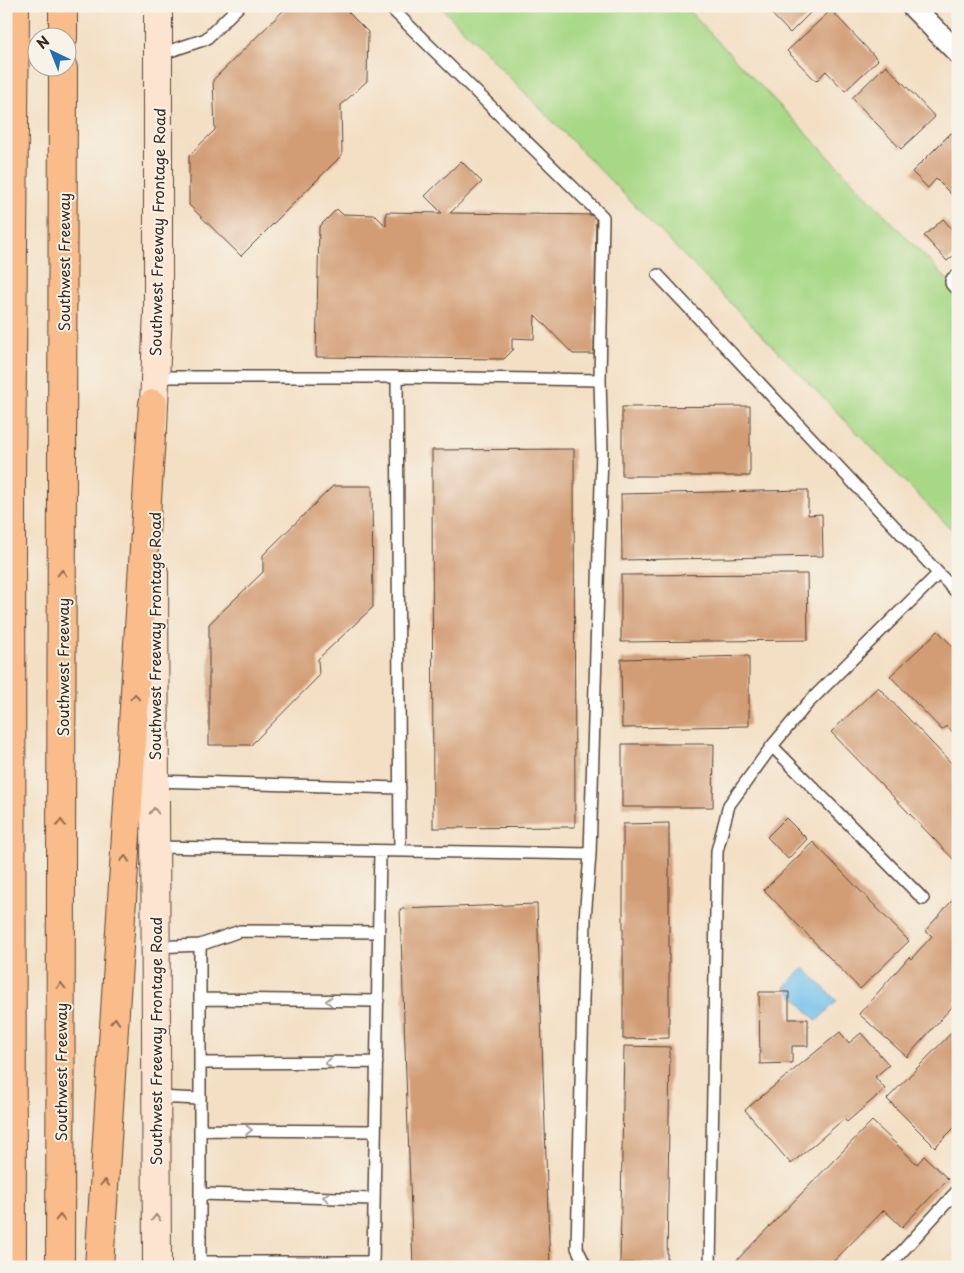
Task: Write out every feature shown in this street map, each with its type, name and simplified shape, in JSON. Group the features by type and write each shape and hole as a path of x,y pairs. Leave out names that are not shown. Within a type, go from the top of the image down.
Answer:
{"highway":[{"path":"12,1267 11,484 16,6"},
{"path":"63,6 63,28"},
{"name":"Southwest Freeway","path":"60,1267 63,78"},
{"path":"99,1267 153,404"}],"main road":[{"name":"Southwest Freeway Frontage Road","path":"157,1267 153,404 158,311 158,6"}],"street":[{"path":"912,6 958,53"}],"lane":[{"path":"158,55 206,39 239,6"},
{"path":"389,6 604,217 600,380 602,451 590,854 585,919 577,1248 586,1267"},
{"path":"658,275 958,594"},
{"path":"154,377 397,377 600,380"},
{"path":"397,377 400,852"},
{"path":"710,1267 718,851 730,805 772,746 808,703 938,574"},
{"path":"772,746 924,899"},
{"path":"154,781 400,788"},
{"path":"154,847 590,854"},
{"path":"200,945 200,1264 373,1265 380,851"},
{"path":"155,947 200,945 240,931 379,932"},
{"path":"200,999 378,1001"},
{"path":"200,1063 376,1062"},
{"path":"156,1097 200,1099"},
{"path":"200,1130 376,1131"},
{"path":"888,1267 958,1190"},
{"path":"200,1194 374,1199"}],"green space":[{"path":"440,6 684,6 958,291 958,536"}],"water":[{"path":"804,968 837,1001 817,1021 785,987"}],"building":[{"path":"288,6 342,6 368,32 367,81 341,105 342,155 241,256 189,205 189,155 215,130 213,80"},
{"path":"764,6 817,6 790,33"},
{"path":"831,10 878,60 845,91 826,71 816,81 787,51"},
{"path":"886,65 935,117 901,149 852,98"},
{"path":"951,133 958,139 958,201 936,179 928,188 912,172"},
{"path":"461,161 482,182 450,213 596,215 594,354 573,354 535,315 534,339 512,338 512,349 514,349 504,359 316,357 319,227 337,209 342,214 375,215 386,226 386,212 442,213 425,196"},
{"path":"943,219 958,236 958,252 947,261 924,236"},
{"path":"750,406 750,476 622,476 622,407"},
{"path":"574,449 575,827 433,828 432,450"},
{"path":"333,486 372,486 373,607 318,659 319,676 251,745 209,745 209,624 263,572 263,555"},
{"path":"808,490 808,515 822,514 823,556 622,560 621,494"},
{"path":"807,574 808,640 621,642 621,575"},
{"path":"938,631 958,652 958,738 947,726 942,730 890,676"},
{"path":"749,656 749,726 622,728 621,659"},
{"path":"878,687 958,770 958,864 831,732"},
{"path":"622,744 714,744 713,807 622,807"},
{"path":"786,818 807,839 788,859 767,837"},
{"path":"669,823 669,1038 623,1039 623,824"},
{"path":"813,842 909,941 860,989 764,890"},
{"path":"958,894 958,994 956,995 958,1000 907,1057 859,1014 909,957 911,959 932,936 925,931"},
{"path":"537,904 550,1267 413,1267 400,909"},
{"path":"759,992 789,992 789,1019 808,1019 808,1046 792,1046 792,1063 760,1064"},
{"path":"958,1026 958,1124 935,1147 887,1099"},
{"path":"840,1032 849,1043 861,1033 889,1065 875,1077 885,1089 847,1122 844,1119 791,1164 745,1110"},
{"path":"624,1046 670,1047 667,1263 620,1263"},
{"path":"872,1121 917,1164 924,1156 948,1179 902,1227 884,1210 828,1267 736,1267 733,1264"}]}
